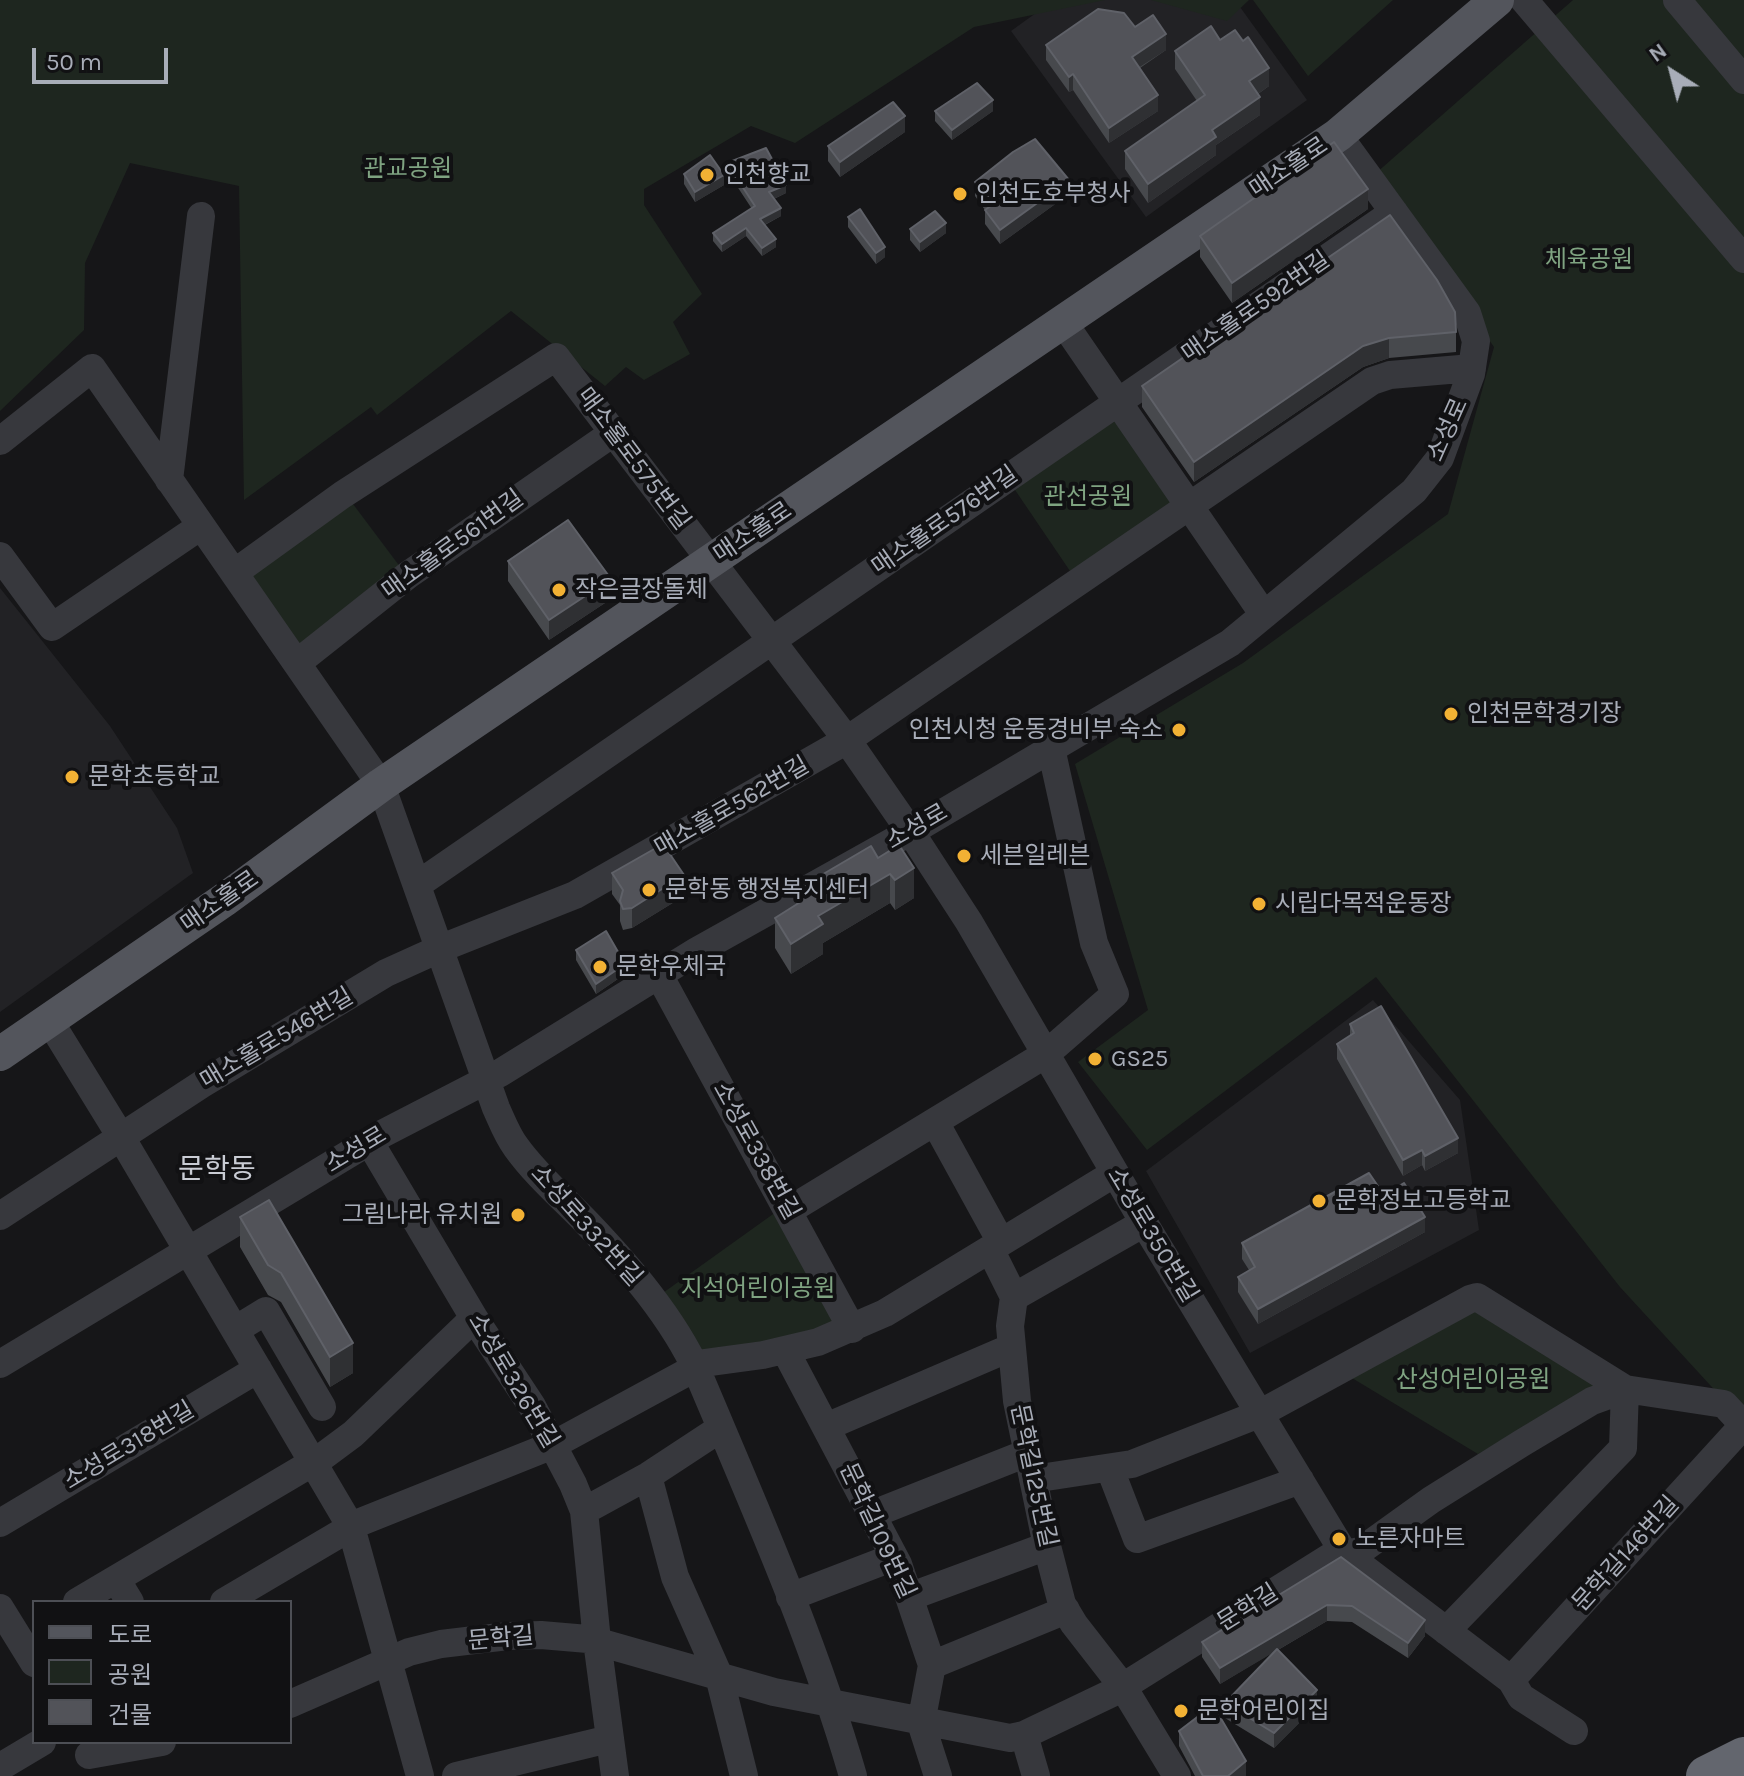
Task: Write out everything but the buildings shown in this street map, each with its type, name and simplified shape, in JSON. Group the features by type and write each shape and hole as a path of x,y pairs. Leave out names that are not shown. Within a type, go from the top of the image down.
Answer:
{"highway":[{"path":"1706,1776 1744,1757"}],"main road":[{"name":"매소홀로","path":"0,1054 224,900 381,785 1338,135 1497,0"}],"street":[{"path":"1524,0 1744,259"},
{"path":"1677,0 1744,80"},
{"name":"소성로","path":"0,1364 369,1141 485,1081 659,975 1230,643 1414,491 1440,458 1472,368 1476,341 1467,313 1338,135"},
{"name":"매소홀로592번길","path":"1118,402 1394,212"},
{"path":"169,480 201,216"},
{"path":"1063,322 1264,615"},
{"name":"매소홀로575번길","path":"234,573 342,495 556,357 710,562"},
{"path":"0,441 92,368 381,785 485,1081"},
{"path":"847,740 1372,381 1390,375 1472,368"},
{"name":"매소홀로576번길","path":"771,641 1118,402"},
{"name":"매소홀로561번길","path":"297,663 408,575 613,433"},
{"path":"0,556 52,627 201,526"},
{"path":"710,562 847,740 910,831"},
{"path":"417,885 771,641"},
{"name":"매소홀로562번길","path":"439,949 586,889 847,740"},
{"path":"788,1211 1046,1054 1115,994 1094,943 1051,748"},
{"name":"소성로350번길","path":"910,831 969,922 1144,1223 1344,1553"},
{"name":"매소홀로546번길","path":"121,1137 202,1084 386,973 439,949"},
{"name":"소성로338번길","path":"659,975 852,1329"},
{"path":"49,1020 351,1527 420,1776"},
{"name":"소성로332번길","path":"485,1081 514,1144 640,1283 696,1367 832,1705 853,1776"},
{"path":"935,1122 996,1246 1014,1297 1144,1223"},
{"path":"0,1216 121,1137"},
{"name":"소성로326번길","path":"369,1141 474,1318 532,1406 584,1511 615,1776"},
{"path":"227,1600 351,1527 553,1445 704,1363 785,1350 852,1329 885,1313 1115,1173"},
{"name":"문학길125번길","path":"1014,1297 1010,1326 1017,1401 1047,1546 1066,1610 1123,1687 1177,1776"},
{"path":"873,1514 1030,1466 1110,1469 1132,1464 1259,1414 1477,1297 1625,1389 1623,1448 1446,1631"},
{"path":"235,1330 266,1311 322,1407"},
{"path":"85,1600 123,1590 313,1463 353,1434 474,1318"},
{"path":"826,1427 1012,1347"},
{"name":"문학길109번길","path":"785,1350 873,1514 909,1597 932,1665 921,1723"},
{"name":"소성로318번길","path":"0,1523 258,1369"},
{"name":"문학길","path":"292,1703 409,1652 441,1644 541,1635 597,1641 774,1692 1010,1738 1024,1735 1123,1687 1330,1557 1360,1551 1431,1500 1592,1401 1625,1389 1724,1404 1737,1418 1740,1429"},
{"path":"584,1511 648,1476 721,1428"},
{"name":"문학길146번길","path":"1511,1680 1740,1429"},
{"path":"1110,1469 1137,1539 1300,1480"},
{"path":"648,1476 675,1577 719,1676 744,1776"},
{"path":"909,1597 1047,1546"},
{"path":"1344,1553 1511,1680 1521,1697 1574,1731"},
{"path":"790,1597 894,1557"},
{"path":"0,1608 32,1660"},
{"path":"932,1665 1066,1610"},
{"path":"921,1723 938,1776"},
{"path":"1024,1735 1036,1776"},
{"path":"456,1776 609,1739"},
{"path":"0,1767 39,1744"},
{"path":"89,1758 112,1749 148,1744"}],"shaded area":[{"path":"1054,0 1235,0 1307,100 1146,217 1011,31"},
{"name":"문학초등학교","path":"0,588 110,726 177,828 193,873 0,1012"},
{"name":"문학정보고등학교","path":"1373,1000 1460,1100 1479,1230 1250,1353 1146,1171"}],"green space":[{"name":"관교공원","path":"0,0 1105,0 974,27 795,143 751,126 644,189 644,205 702,294 673,322 690,354 644,380 626,367 605,386 511,311 377,415 371,407 244,500 239,186 130,163 85,263 84,330 0,411"},
{"path":"1151,0 1249,0 1227,21"},
{"path":"1253,0 1393,0 1308,76"},
{"name":"인천문학경기장","path":"1573,0 1744,0 1744,1422 1620,1287 1376,977 1147,1150 1078,1062 1148,1010 1075,764 1243,663 1448,514 1494,347 1375,174"},
{"name":"관선공원","path":"1116,413 1174,507 1070,571 1011,484"},
{"path":"347,496 404,572 297,655 244,576"},
{"name":"지석어린이공원","path":"776,1212 837,1323 783,1339 700,1353 660,1295"},
{"name":"산성어린이공원","path":"1471,1307 1605,1386 1478,1454 1352,1378"}],"place":[{"name":"인천향교","path":"707,175"},
{"name":"인천도호부청사","path":"960,194"},
{"name":"작은글장돌체","path":"559,590"},
{"name":"인천문학경기장","path":"1451,714"},
{"name":"인천시청 운동경비부 숙소","path":"1179,730"},
{"name":"문학초등학교","path":"72,777"},
{"name":"세븐일레븐","path":"964,856"},
{"name":"문학동 행정복지센터","path":"649,890"},
{"name":"시립다목적운동장","path":"1259,904"},
{"name":"문학우체국","path":"600,967"},
{"name":"GS25","path":"1095,1059"},
{"name":"문학정보고등학교","path":"1319,1201"},
{"name":"그림나라 유치원","path":"518,1215"},
{"name":"노른자마트","path":"1339,1539"},
{"name":"문학어린이집","path":"1181,1711"}],"district":[{"name":"문학동","path":"217,1170"}],"park label":[{"name":"체육공원","path":"1589,260"}]}
